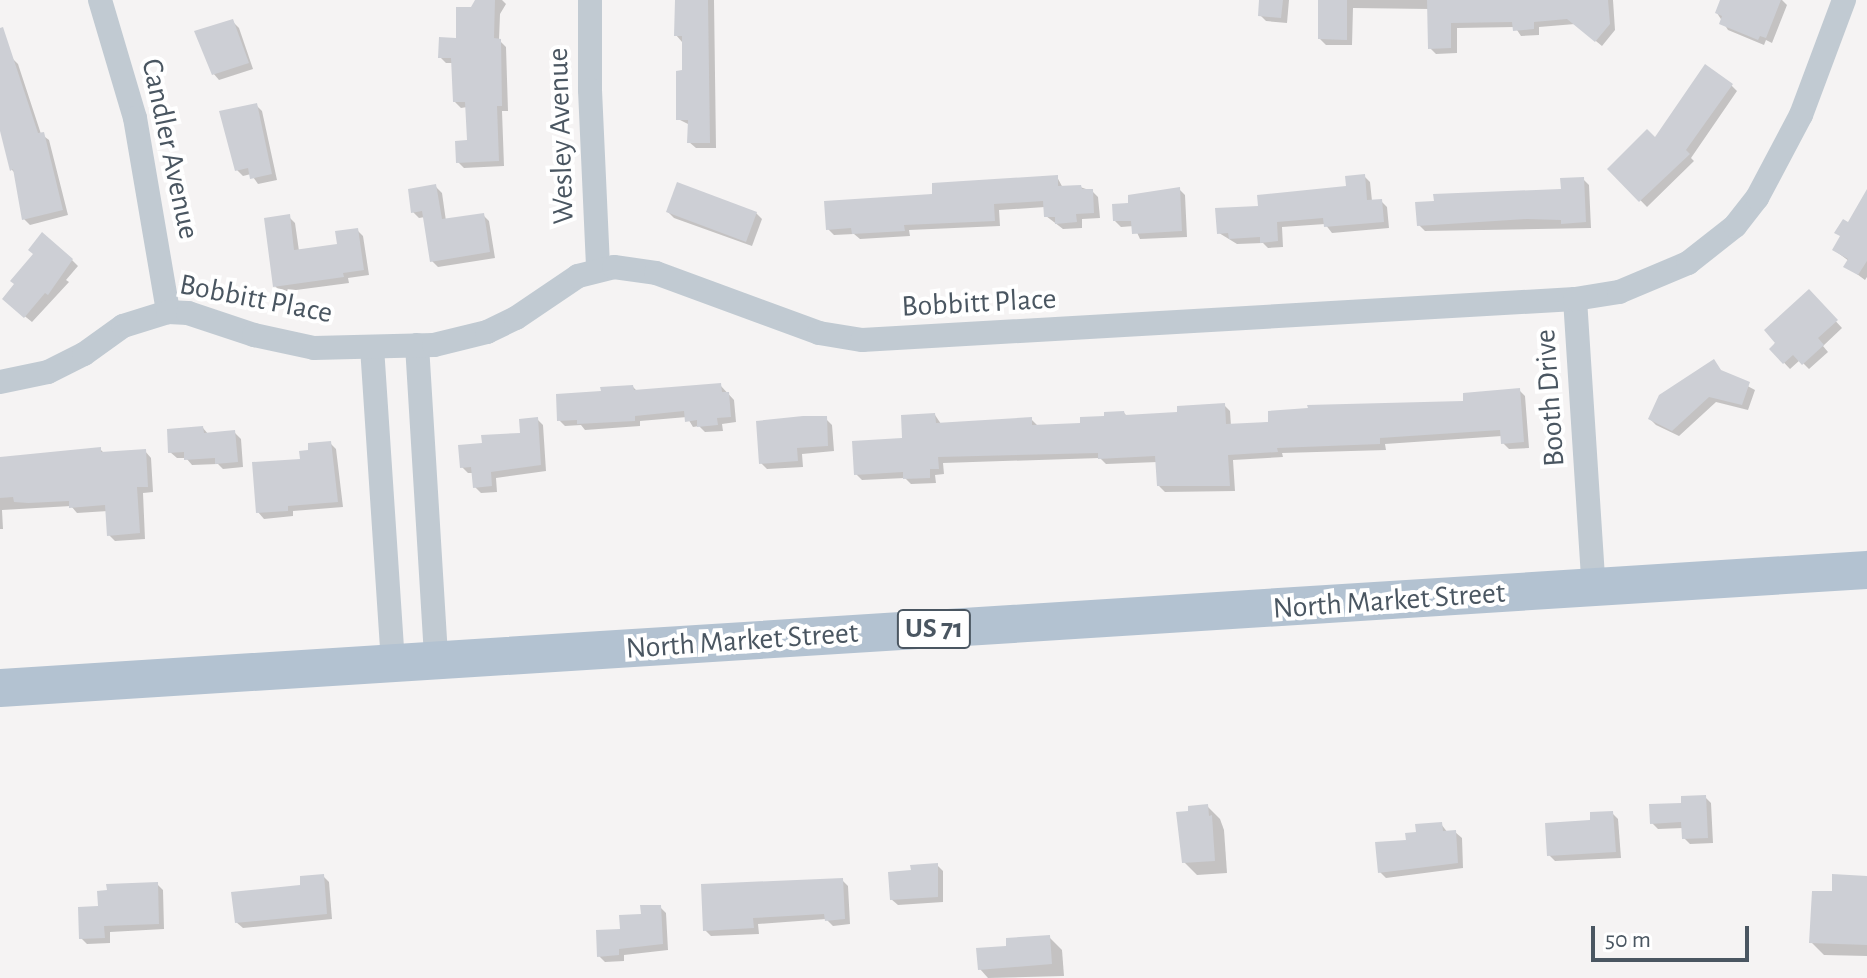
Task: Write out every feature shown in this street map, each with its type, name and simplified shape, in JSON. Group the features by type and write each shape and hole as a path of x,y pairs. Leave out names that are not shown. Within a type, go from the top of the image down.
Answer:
{"main road":[{"name":"North Market Street","path":"0,688 1867,570"}],"street":[{"name":"Candler Avenue","path":"100,0 135,118 168,312"},
{"name":"Wesley Avenue","path":"590,0 590,90 598,269"},
{"name":"Booth Drive","path":"1594,589 1575,299 1619,292 1667,275 1688,263 1735,226 1777,165 1801,115 1844,0"},
{"name":"Bobbitt Place","path":"0,382 48,372 84,354 123,326 141,317 168,312 213,319 290,345 417,345 487,332 516,318 563,284 598,269 633,268 656,273 819,333 862,340 1575,299"},
{"path":"417,345 436,660"},
{"path":"372,347 393,661"}],"building":[{"path":"475,0 495,0 494,38 501,39 502,106 497,106 499,161 456,163 455,141 467,140 465,102 453,102 451,58 438,58 439,37 456,38 456,7 471,7"},
{"path":"675,0 708,0 710,143 687,143 688,120 676,120 676,71 682,70 682,36 674,36"},
{"path":"1259,0 1283,0 1281,18 1258,16"},
{"path":"1318,0 1347,0 1347,40 1318,39"},
{"path":"1427,0 1608,0 1610,24 1595,42 1567,19 1534,22 1534,29 1513,31 1512,22 1451,23 1451,48 1428,49"},
{"path":"1720,0 1781,0 1766,38 1760,36 1758,40 1719,24 1722,16 1715,13"},
{"path":"233,19 249,63 212,75 194,31"},
{"path":"3,27 38,133 44,132 63,210 22,220 13,169 10,171 0,131 0,28"},
{"path":"1705,64 1733,84 1686,150 1690,154 1639,202 1607,169 1647,129 1655,137"},
{"path":"257,103 272,174 250,179 248,168 235,171 219,111"},
{"path":"1365,174 1367,200 1382,199 1384,222 1324,227 1323,218 1277,222 1278,241 1260,243 1260,237 1229,239 1228,233 1217,234 1215,208 1258,206 1257,195 1346,186 1345,176"},
{"path":"1058,175 1058,186 1081,185 1082,189 1093,189 1094,213 1076,214 1077,222 1055,224 1055,217 1044,217 1043,201 994,204 995,221 904,225 905,231 852,234 851,228 826,230 824,201 932,194 932,183"},
{"path":"1584,177 1586,222 1561,224 1561,220 1527,219 1417,226 1415,202 1434,201 1433,194 1561,189 1560,178"},
{"path":"677,182 757,212 746,242 666,212"},
{"path":"436,184 442,219 484,213 490,252 430,262 422,211 411,213 408,189"},
{"path":"1180,187 1182,231 1132,234 1131,221 1113,221 1112,204 1128,203 1128,195"},
{"path":"1867,189 1867,261 1858,275 1843,267 1848,259 1832,250 1840,236 1834,233 1843,219 1848,222"},
{"path":"290,214 294,250 337,244 335,231 358,228 364,270 343,273 344,277 273,287 264,218"},
{"path":"42,232 73,259 48,295 45,293 24,318 2,299 14,284 10,281 33,254 28,250"},
{"path":"1809,289 1838,320 1818,338 1824,345 1802,365 1793,355 1783,364 1769,349 1775,343 1764,330"},
{"path":"1714,359 1721,370 1750,382 1742,405 1709,397 1672,431 1648,419 1659,395"},
{"path":"721,383 722,392 729,392 731,417 717,418 718,425 697,427 697,420 685,422 684,411 635,416 635,421 577,424 577,420 557,421 556,394 601,391 600,387 633,385 634,390"},
{"path":"1520,388 1524,442 1501,444 1500,430 1380,438 1380,444 1277,448 1278,452 1228,455 1230,486 1157,486 1155,456 1098,459 1098,453 938,457 939,469 930,469 930,478 903,479 903,472 854,475 852,441 902,438 901,415 935,413 936,423 1032,417 1032,425 1080,423 1080,417 1104,416 1104,412 1124,411 1125,415 1177,412 1177,406 1225,403 1226,424 1268,422 1268,411 1308,408 1307,405 1463,401 1463,393"},
{"path":"827,416 828,446 797,448 798,461 759,464 756,421"},
{"path":"538,417 541,465 491,472 492,486 473,488 471,467 460,468 458,445 482,443 481,435 520,433 519,419"},
{"path":"203,426 204,433 235,430 238,462 215,464 215,458 184,460 184,452 168,453 167,429"},
{"path":"331,441 338,502 288,506 288,511 256,513 252,462 300,459 299,451 308,450 308,443"},
{"path":"101,447 101,452 146,449 148,487 137,487 140,533 107,536 105,505 69,508 69,501 28,503 14,502 13,497 0,498 0,457"},
{"path":"1706,795 1708,838 1682,839 1681,822 1650,824 1649,804 1681,803 1681,796"},
{"path":"1208,804 1209,816 1212,815 1215,861 1182,863 1176,812 1188,811 1188,806"},
{"path":"1613,811 1616,852 1547,856 1545,823 1590,820 1590,812"},
{"path":"1442,822 1443,831 1456,830 1458,863 1378,873 1375,842 1406,840 1405,833 1416,832 1415,824"},
{"path":"938,863 938,897 890,900 888,872 911,870 910,865"},
{"path":"324,874 327,914 235,923 231,892 300,885 300,876"},
{"path":"1832,874 1867,876 1867,945 1809,943 1812,891 1832,891"},
{"path":"843,878 845,919 825,921 824,914 753,918 754,928 703,931 701,884"},
{"path":"158,882 159,924 104,926 105,938 79,939 78,907 98,906 97,891 107,890 106,884"},
{"path":"640,905 661,905 663,944 619,949 619,955 597,957 596,930 620,929 619,915 641,914"},
{"path":"1050,935 1052,964 978,970 976,948 1006,946 1006,938"}]}
